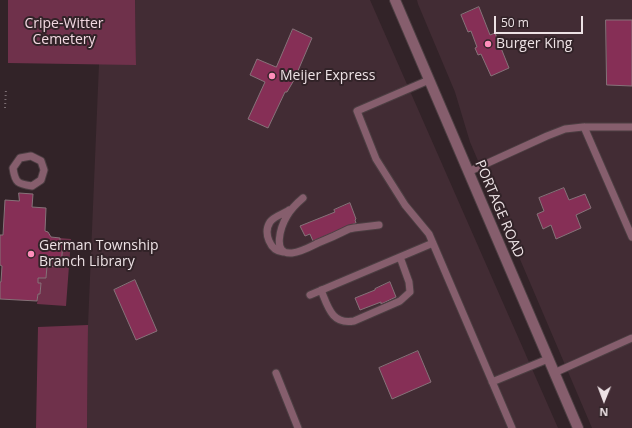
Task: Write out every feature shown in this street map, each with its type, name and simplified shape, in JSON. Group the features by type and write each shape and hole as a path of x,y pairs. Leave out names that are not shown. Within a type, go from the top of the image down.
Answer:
{"street":[{"name":"PORTAGE ROAD","path":"395,0 578,428"}],"lane":[{"path":"429,80 357,111 376,159 405,205 429,234 512,428"},
{"path":"468,172 565,129 584,127 632,127"},
{"path":"584,127 632,237"},
{"path":"31,156 41,161 44,170 41,180 32,186 21,184 14,177 13,168 20,158 31,156"},
{"path":"303,198 293,207 270,222 267,235 269,242 280,252 293,253 349,229 379,225"},
{"path":"287,253 280,247 279,237 286,217 293,207"},
{"path":"310,295 433,243"},
{"path":"321,290 333,316 342,321 348,322 354,321 400,302 410,292 409,282 400,257"},
{"path":"554,373 632,338"},
{"path":"492,382 548,359"},
{"path":"276,373 298,428"}],"path":[{"path":"5,108 6,88"}],"shaded area":[{"path":"135,0 370,0 558,428 87,428 88,325 99,64 136,64"},
{"path":"417,0 632,0 632,428 592,428 470,142 455,92"}],"green space":[{"name":"Cripe-Witter Cemetery","path":"8,0 135,0 136,65 8,63"},
{"path":"60,238 71,239 66,306 37,304 41,284 38,283 38,278 46,278 47,266 63,242 60,242"},
{"path":"88,325 87,428 36,428 38,327"}],"building":[{"name":"Burger King","path":"479,7 490,35 495,33 509,68 491,76 481,54 478,55 475,48 477,47 471,31 468,32 461,15"},
{"path":"606,20 632,20 632,86 607,85"},
{"path":"293,29 312,38 294,80 287,92 285,92 268,128 248,119 265,82 250,75 257,59 276,67"},
{"path":"564,188 569,200 585,194 591,208 576,215 581,228 556,239 551,225 543,229 537,214 544,211 539,198"},
{"name":"German Township Branch Library","path":"19,193 33,194 32,207 46,208 45,231 48,232 51,237 60,238 60,242 63,242 61,267 47,266 46,278 38,278 38,283 41,283 40,294 38,294 37,301 0,299 2,266 0,265 0,235 3,235 5,200 19,201"},
{"path":"350,203 356,223 313,241 310,234 305,236 300,226 335,212 334,210"},
{"path":"135,280 157,331 136,340 114,290"},
{"path":"390,282 396,297 381,304 381,302 360,310 355,298"},
{"path":"418,351 431,382 392,399 379,368"}],"place":[{"name":"Burger King","path":"488,44"},
{"name":"Meijer Express","path":"272,76"},
{"name":"German Township Branch Library","path":"31,254"}]}
